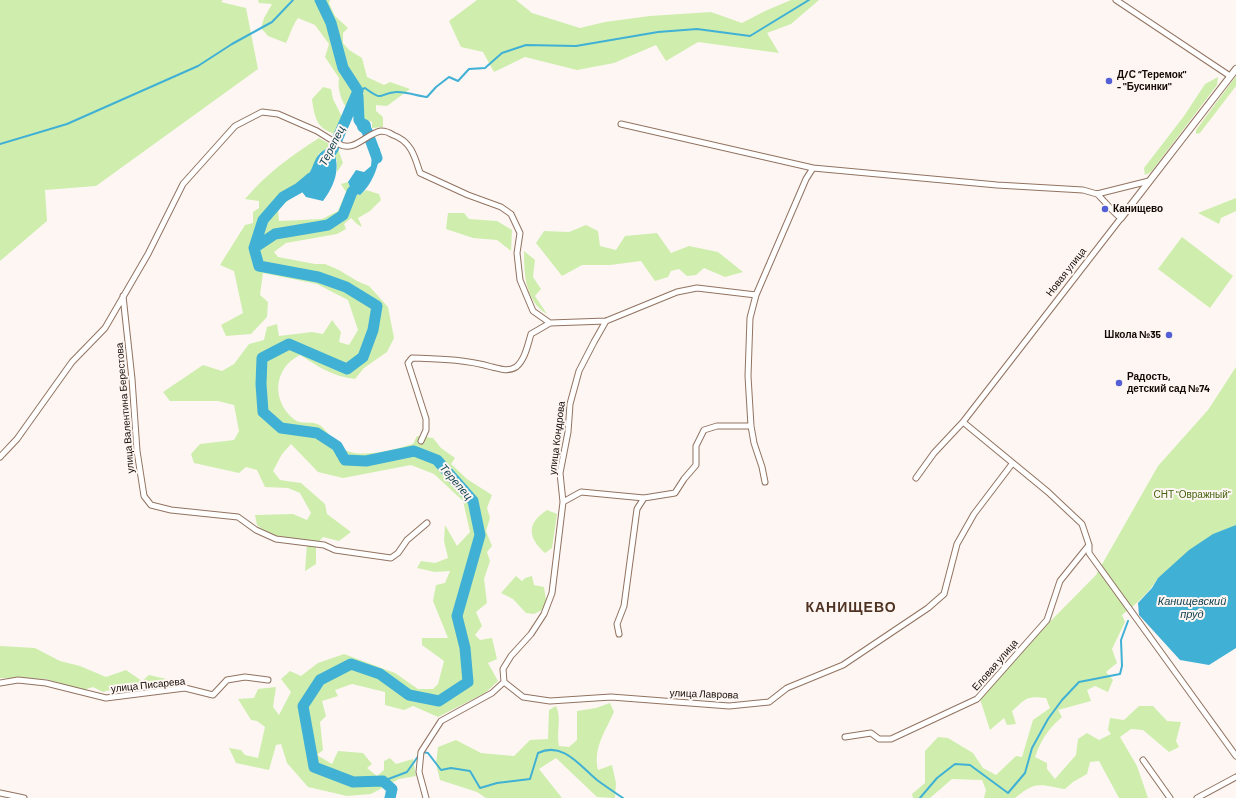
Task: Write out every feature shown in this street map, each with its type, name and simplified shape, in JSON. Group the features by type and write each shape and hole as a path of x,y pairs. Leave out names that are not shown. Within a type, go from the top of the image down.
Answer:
{"street":[{"path":"1116,0 1230,76"},
{"name":"Новая улица","path":"916,478 934,453 962,422 1236,69"},
{"path":"0,457 17,438 72,362 105,328 148,254 183,184 235,126 262,112 278,114 316,131 333,141"},
{"path":"621,124 813,168 997,185 1083,190 1097,194 1109,204 1114,213 1121,218"},
{"path":"339,144 351,146 373,134 382,131 400,137 414,151 420,173 468,195 501,207 511,214 520,233 517,253 520,280 533,311 550,323"},
{"path":"766,482 754,443 751,426 748,376 750,318 756,295 806,179 813,168"},
{"path":"1097,194 1149,181"},
{"path":"421,441 426,430 426,419 408,363 412,358 467,360 504,370 511,369 517,366 524,356 531,334 550,323 606,321 677,292 697,288 756,295"},
{"name":"улица Валентина Берестова","path":"123,295 132,378 136,451 144,496 152,505 171,510 238,517 256,530 276,539 324,545 335,550 391,558 408,540 427,524"},
{"name":"улица Кондрова","path":"504,682 503,669 511,656 531,634 544,614 552,593 563,502 560,473 568,432 570,404 579,371 606,321"},
{"path":"962,422 1048,492 1082,524 1089,545 1089,553 1227,741 1236,756"},
{"path":"563,502 581,492 644,498 675,493 684,478 696,465 696,446 704,430 717,426 751,426"},
{"name":"улица Лаврова","path":"504,682 522,697 550,701 612,697 729,706 769,702 787,688 844,665 928,608 944,594 957,544 974,514 1012,464"},
{"path":"619,634 617,624 624,606 637,509 644,498"},
{"name":"Еловая улица","path":"845,737 870,733 879,739 891,739 977,699 1047,620 1060,581 1089,545"},
{"name":"улица Писарева","path":"0,683 18,680 46,683 106,698 185,688 213,695 227,680 246,677 268,680"},
{"path":"426,798 419,772 421,752 441,721 492,693 504,682"},
{"path":"1143,760 1170,798"},
{"path":"1197,798 1236,777"},
{"path":"0,793 24,798"}],"green space":[{"path":"0,0 223,0 221,2 246,8 258,69 96,186 45,190 47,221 0,261"},
{"path":"258,0 330,0 329,3 335,16 348,28 343,33 343,43 349,50 362,58 367,77 384,85 390,82 410,89 387,106 376,105 376,111 383,117 383,127 372,128 372,122 356,116 346,108 341,98 339,78 325,57 329,44 315,25 298,18 286,43 268,36 261,28 264,18 272,4 259,3"},
{"path":"477,0 516,0 532,13 580,28 605,22 650,16 711,12 742,23 791,0 819,0 791,24 767,33 779,53 698,42 666,61 656,45 614,63 577,70 525,57 494,72 483,52 461,47 449,21"},
{"path":"1236,76 1236,86 1200,133 1196,134 1196,130"},
{"path":"1218,77 1217,85 1151,172 1145,175 1144,168 1184,116 1205,84"},
{"path":"323,87 331,89 333,99 348,129 343,136 328,131 319,124 312,99"},
{"path":"319,138 338,149 343,163 337,172 337,160 319,153 310,173 301,180 297,193 278,209 279,221 322,219 338,211 346,192 341,184 348,182 352,192 360,195 366,190 379,194 381,200 370,211 358,218 362,227 351,218 344,224 346,229 337,234 286,243 274,252 278,257 315,264 325,264 369,286 388,307 394,338 387,352 364,368 355,379 340,376 319,367 300,355 284,368 280,377 278,386 282,404 287,413 295,420 318,424 338,445 350,452 365,454 382,452 413,444 417,436 433,438 441,448 455,458 451,464 467,479 492,495 487,508 490,518 486,531 492,546 487,552 490,561 484,579 487,603 476,612 482,626 475,635 480,640 492,638 497,659 488,663 498,681 485,693 438,717 413,706 404,710 385,705 385,692 352,684 335,690 338,696 322,701 326,716 320,722 323,750 317,755 332,764 338,751 363,753 372,764 367,768 377,776 384,770 384,761 390,758 396,764 413,759 416,776 399,779 371,794 347,796 308,787 287,763 281,744 276,745 269,770 236,763 229,748 241,750 245,755 258,758 265,727 257,721 251,720 238,699 254,698 258,689 276,687 273,707 279,715 291,692 281,679 290,671 301,676 318,663 344,654 395,673 418,689 433,689 438,684 444,661 422,645 422,638 448,638 433,601 436,585 445,583 450,571 435,572 417,568 421,561 435,563 448,558 444,541 445,525 457,546 470,532 463,501 434,474 411,465 343,478 318,472 291,444 282,454 273,471 280,480 301,483 325,504 327,514 351,532 339,541 323,537 316,545 316,564 305,571 307,544 268,534 257,525 255,515 293,514 307,520 311,513 300,493 288,488 265,487 257,470 246,467 239,473 194,463 191,454 200,444 234,440 239,431 234,405 218,401 170,401 163,392 203,365 222,371 234,364 249,344 264,340 267,327 277,324 279,336 312,332 323,334 332,320 341,332 339,342 349,345 358,330 348,300 317,284 263,273 260,295 268,302 267,317 251,334 226,336 221,325 243,313 234,271 220,265 245,225 253,223 253,212 259,208 259,201 245,199 262,181 280,166"},
{"path":"1236,198 1236,211 1221,218 1219,224 1198,213"},
{"path":"448,213 464,213 469,219 497,221 512,230 511,251 497,240 473,238 446,229"},
{"path":"586,225 598,231 600,246 616,250 625,236 657,233 671,253 689,246 718,252 743,272 725,277 704,268 696,275 687,276 679,269 671,271 668,277 655,281 641,261 610,265 582,265 562,276 536,243 544,231 569,232"},
{"path":"1182,237 1233,276 1210,308 1158,269"},
{"path":"524,251 535,260 533,277 541,289 535,296 547,314 534,302 527,286 524,269"},
{"name":"СНТ \"Овражный\"","path":"1236,367 1236,525 1158,578 1151,589 1122,615 1125,622 1112,649 1117,663 1106,672 1113,680 1108,692 1095,686 1087,690 1091,701 1058,710 1062,717 1046,735 1035,757 1047,763 1047,769 1055,779 1076,755 1078,739 1087,733 1099,740 1111,734 1108,730 1110,718 1124,720 1139,706 1153,706 1167,721 1181,722 1176,741 1179,747 1169,752 1143,730 1131,729 1120,737 1137,766 1148,798 1119,798 1099,761 1090,762 1087,774 1073,782 1065,789 1038,785 1028,788 1015,798 984,798 986,790 982,780 952,779 930,798 913,798 912,794 925,783 925,751 938,737 948,738 973,753 983,768 996,775 1016,756 1022,757 1033,720 1050,708 1046,698 1034,697 1027,699 1012,711 1016,724 1007,725 1004,718 990,730 980,699 1023,649 1096,575 1158,466 1208,410"},
{"path":"547,510 557,514 552,548 545,553 532,536 532,530 536,520"},
{"path":"516,576 522,581 525,578 532,576 534,585 544,587 546,600 542,610 534,614 526,613 513,599 501,593"},
{"path":"0,646 35,648 60,661 80,666 106,677 126,670 142,681 149,675 171,680 172,687 143,688 120,693 117,688 103,692 93,687 83,690 46,679 0,678"},
{"path":"610,703 614,712 598,747 597,762 598,770 612,765 616,783 615,798 597,797 556,758 539,769 562,798 486,798 477,792 440,780 436,764 438,747 456,740 481,753 514,756 530,740 548,739 549,710 556,706 559,715 559,746 569,747 577,740 577,711 596,708"}],"water":[{"path":"361,119 367,119 371,123 371,129 367,133 361,133 357,129 357,123"},
{"path":"373,144 380,149 379,161 372,180 360,195 352,192 348,182 356,170 364,172 371,166"},
{"path":"326,149 333,149 337,170 334,183 323,201 306,197 299,188 301,182 309,174 317,156"},
{"name":"Канищевский пруд","path":"1236,525 1236,648 1209,665 1180,660 1139,615 1138,603 1152,588 1158,578 1189,550 1213,534"}],"waterway":[{"path":"0,144 67,124 198,66 232,44 272,22 293,0"},
{"name":"Терепец","path":"320,0 331,23 343,68 358,91 333,149 325,161"},
{"path":"358,91 365,88 371,93 379,96 399,92 427,97 436,87 449,77 458,81 469,69 485,68 502,53 526,45 576,46 658,32 697,29 750,36 809,0"},
{"name":"Терепец","path":"358,96 359,120 367,131 377,158"},
{"name":"Терепец","path":"311,178 299,188 283,197 263,220 254,248 259,266 318,277 346,287 377,306 373,330 363,357 347,369 289,344 262,358 261,384 263,412 281,428 317,433 337,446 345,460 366,461 414,451 437,460 473,501 480,535 457,616 465,648 468,682 439,701 409,695 380,674 351,664 320,680 303,706 314,767 353,782 383,781 392,789 390,798"},
{"name":"Терепец","path":"254,248 275,234 328,225 343,215 352,192 362,182"},
{"path":"920,798 937,778 955,764 970,765 1008,793 1025,773 1032,748 1048,719 1062,700 1079,682 1120,674 1122,666 1121,640 1128,621"},
{"path":"422,752 428,753 441,770 451,768 470,771 480,788 497,783 530,779 538,753 547,750 555,750 570,757 597,780 623,798"},
{"path":"383,781 407,772 419,755"}],"place":[{"name":"Д/С “Теремок\" - \"Бусинки\"","path":"1109,81"},
{"name":"Канищево","path":"1105,209"},
{"name":"Школа №35","path":"1169,335"},
{"name":"Радость, детский сад №74","path":"1119,383"}],"district":[{"name":"КАНИЩЕВО","path":"851,607"}]}
